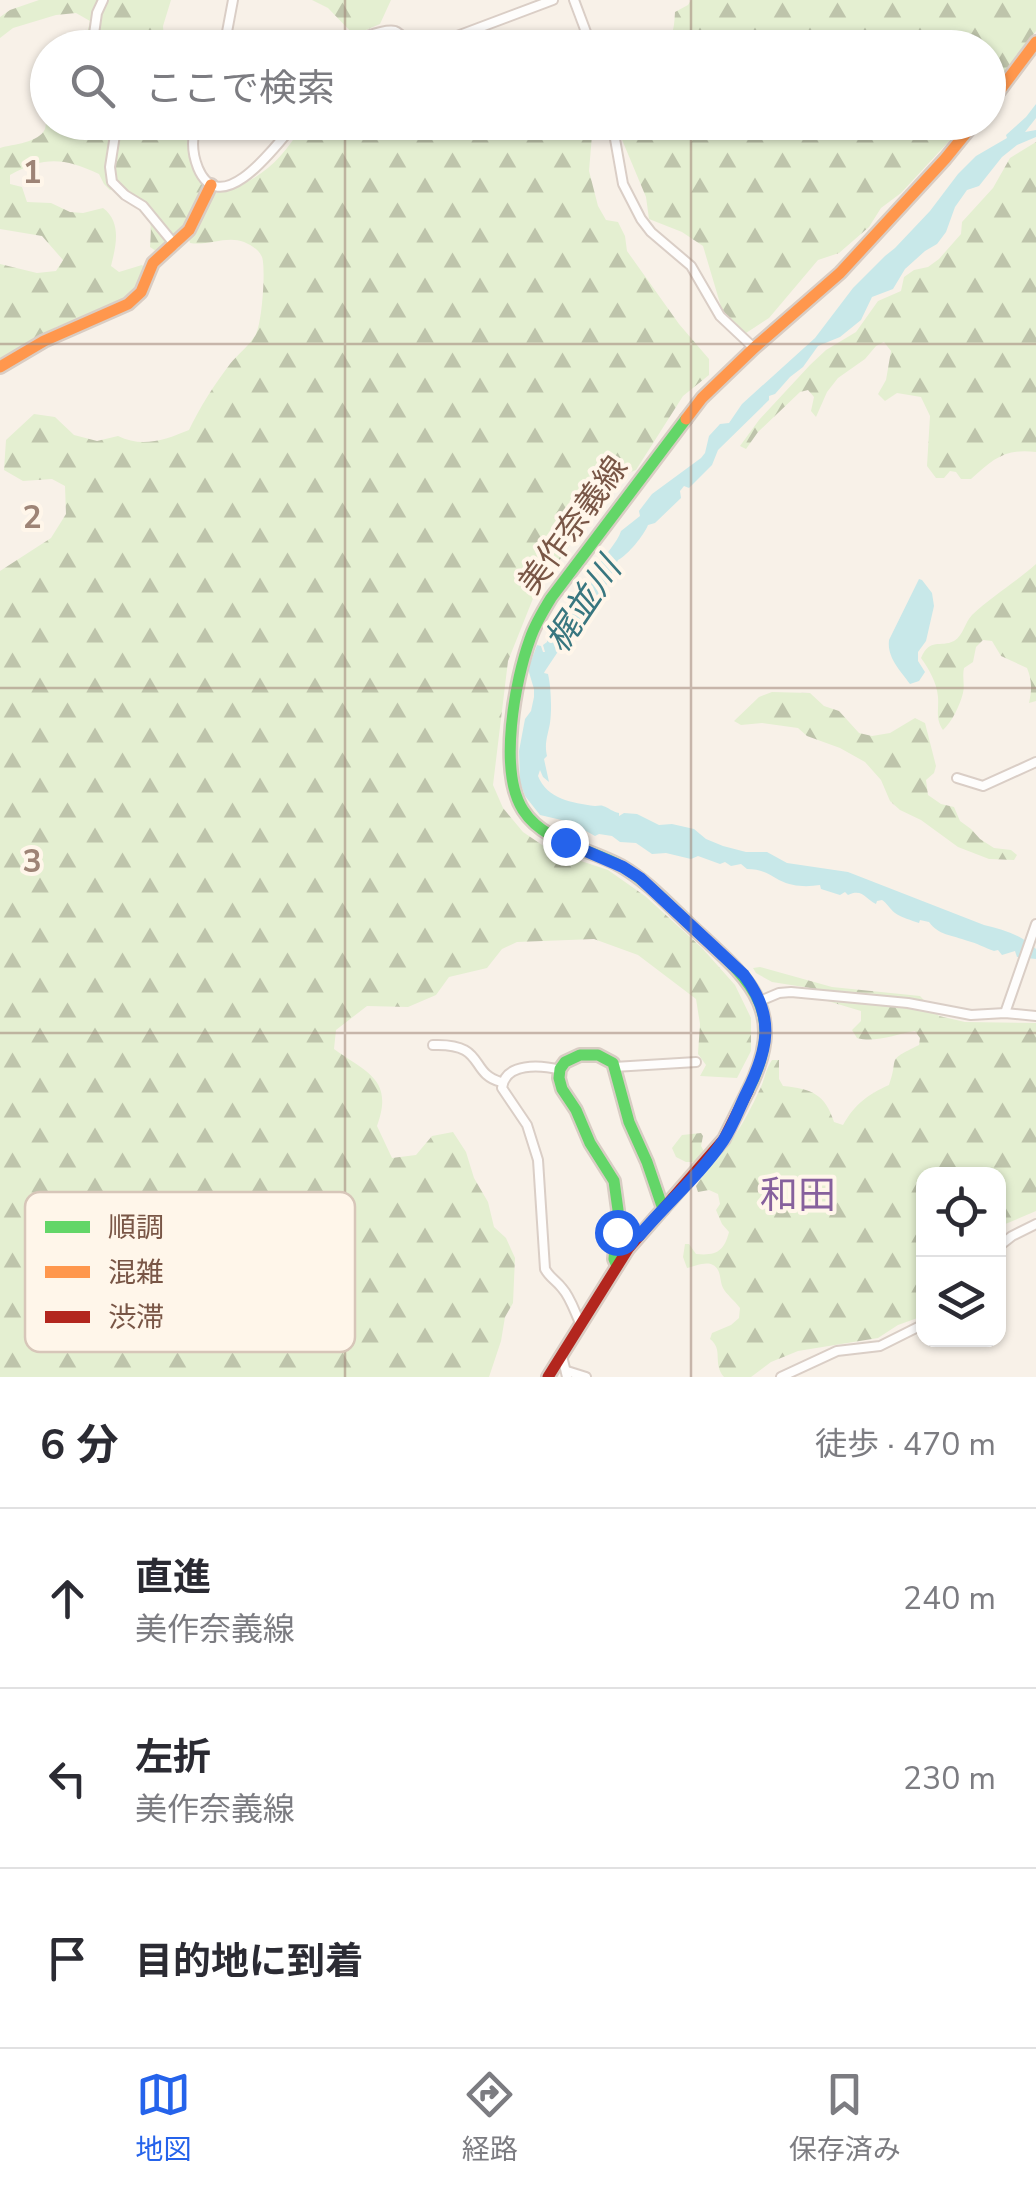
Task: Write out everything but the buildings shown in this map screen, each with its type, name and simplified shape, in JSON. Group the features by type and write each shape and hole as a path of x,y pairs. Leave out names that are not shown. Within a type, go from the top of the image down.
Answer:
{"main road":[{"path":"1006,82 1036,42"},
{"name":"美作奈義線","path":"760,1002 733,964 640,878 549,834 531,820 518,802 511,781 518,682 525,652 550,598 702,398 840,273 961,140"},
{"path":"0,366 44,341 128,304 145,288 152,264 190,228 211,185"},
{"path":"548,1377 639,1236 724,1140 766,1046 760,1002"},
{"path":"617,1266 614,1180 562,1088 560,1070 566,1060 588,1054 603,1056 614,1067 628,1122 663,1209"}],"street":[{"path":"95,30 103,0"},
{"path":"227,30 233,0"},
{"path":"474,30 554,0"},
{"path":"574,0 585,30"},
{"path":"115,140 112,182 144,206 175,246"},
{"path":"194,140 195,158 204,178 218,187 241,180 264,163 282,140"},
{"path":"615,140 624,184 641,219 691,266 720,316 754,348"},
{"path":"958,778 989,785 1036,762"},
{"path":"1005,1013 1036,924"},
{"path":"760,1002 791,992 908,1003 971,1015 1036,1016"},
{"path":"433,1046 462,1047 490,1079 501,1082"},
{"path":"614,1067 696,1062"},
{"path":"560,1070 522,1068 501,1082 527,1126 538,1160 546,1269 568,1295 580,1326"},
{"path":"1006,1241 1036,1224"},
{"path":"617,1232 634,1232 639,1236"},
{"path":"780,1377 837,1351 880,1346 916,1328"},
{"path":"562,1356 567,1374 586,1377"}],"green space":[{"path":"39,0 171,0 163,30 88,30 90,21 76,13 13,28 0,38 0,17"},
{"path":"312,0 391,0 380,24 366,30 349,30 328,8"},
{"path":"691,0 1036,0 1036,31 1006,71 1006,30 672,30 675,12"},
{"path":"32,140 194,140 195,165 207,188 182,236 167,239 156,251 150,247 147,211 121,186 110,190 99,174 54,161 10,175 10,184 22,187 27,202 51,203 70,212 103,208 115,227 111,266 119,272 142,265 145,268 141,285 131,297 56,327 0,361 0,264 37,273 56,271 63,260 42,236 0,229 0,148"},
{"path":"292,140 592,140 589,171 598,206 606,220 618,222 627,251 709,359 709,375 683,396 636,470 609,481 534,596 508,661 493,785 503,808 523,832 551,851 608,870 645,896 702,948 735,985 751,1018 751,1051 737,1078 700,1076 706,1065 698,1054 700,1024 696,999 638,955 594,939 517,942 502,949 487,968 449,977 436,995 408,1007 367,1006 336,1030 334,1049 367,1072 380,1087 377,1126 392,1158 416,1155 432,1136 453,1132 488,1202 494,1227 506,1238 515,1258 513,1303 505,1317 489,1377 0,1377 0,571 51,538 66,514 65,486 52,479 23,481 4,470 6,440 34,414 55,417 74,435 97,441 118,436 136,442 153,441 189,430 218,380 256,334 264,272 261,254 244,242 197,244 189,239 215,193 257,176"},
{"path":"622,140 950,140 901,193 881,208 869,227 839,253 818,260 769,318 746,333 722,310 703,246 682,232 649,219 646,197"},
{"path":"1036,142 1036,452 1000,456 971,479 961,479 950,471 944,478 936,478 927,466 930,416 921,397 897,393 885,401 878,394 886,380 891,351 884,342 838,378 816,417 811,411 814,397 808,390 800,392 746,449 740,446 810,365 856,332 878,301 901,291 904,277 914,270 939,259 961,234 962,222 993,188 1010,158"},
{"path":"1036,564 1036,701 1029,703 1031,685 1027,668 1001,656 992,641 983,640 976,647 973,662 964,668 962,698 943,730 938,718 936,687 921,658 924,652 932,645 957,639 972,615"},
{"path":"772,692 810,693 824,706 839,711 859,733 872,736 890,733 915,718 925,723 936,766 926,780 928,795 954,807 960,821 980,839 994,848 1011,850 1017,855 1014,860 989,859 958,847 900,810 865,762 840,748 807,736 798,728 762,723 741,725 734,721 759,697"},
{"path":"753,968 832,987 920,996 939,1016 965,1022 1036,1023 1036,1211 1006,1224 1006,1167 916,1167 916,1319 878,1338 798,1351 771,1362 751,1377 724,1377 710,1339 712,1333 739,1318 740,1308 723,1288 715,1266 687,1268 683,1257 685,1244 696,1254 719,1251 729,1232 716,1210 720,1204 718,1194 709,1190 698,1192 696,1186 707,1170 698,1162 676,1157 672,1148 682,1135 701,1133 705,1153 720,1154 747,1115 772,1060 779,1060 783,1086 816,1095 834,1122 843,1125 862,1101 889,1085 895,1060 919,1045 920,1038 915,1031 879,1039 857,1038 852,1030 861,1021 861,1011 821,999 810,988 772,982"}],"water":[{"name":"梶並川","path":"1036,104 1036,118 1025,132 1036,130 1036,137 1017,145 979,186 967,190 937,244 905,269 893,289 872,297 861,320 840,337 818,346 803,367 769,396 718,450 712,465 689,488 684,486 681,498 648,525 618,560 605,588 544,673 548,674 551,698 544,759 549,782 540,770 538,776 547,790 569,801 602,806 619,816 637,814 659,825 694,829 723,846 767,852 787,863 848,872 1019,937 1036,949 1036,959 1017,957 1015,951 1002,955 998,950 937,930 929,922 904,918 882,900 876,904 861,894 840,895 821,889 820,885 789,884 741,864 720,864 698,856 691,859 652,854 636,843 595,836 570,822 540,815 520,782 519,751 534,697 528,669 537,645 545,652 547,635 551,632 555,636 554,626 561,626 560,616 573,605 621,531 640,516 639,511 652,494 701,458 709,436 720,424 729,423 742,404 815,338 853,288 930,211 958,174 976,156 1006,140 1006,135"},
{"path":"919,579 932,593 934,606 926,641 918,652 925,672 919,681 910,684 892,658 889,640"}],"traffic: fast":[{"path":"686,419 551,598 532,633 515,701 511,773 523,810 532,821 555,837 621,866 640,879 745,979 763,1016 765,1038 748,1091"},
{"path":"617,1266 614,1181 562,1089 559,1078 565,1062 580,1055 598,1055 613,1063 629,1122 663,1209"}],"traffic: slow":[{"path":"1006,82 1036,42"},
{"path":"686,419 754,348 840,273 960,140"},
{"path":"0,367 44,341 128,304 141,292 153,263 189,230 211,185"}],"traffic: jam":[{"path":"548,1377 628,1249 724,1139 748,1091"}],"district":[{"name":"和田","path":"798,1195"}],"route":[{"path":"565,842 640,878 744,975 764,1016 766,1046 762,1062 724,1140 639,1236 634,1232 617,1232"}]}
